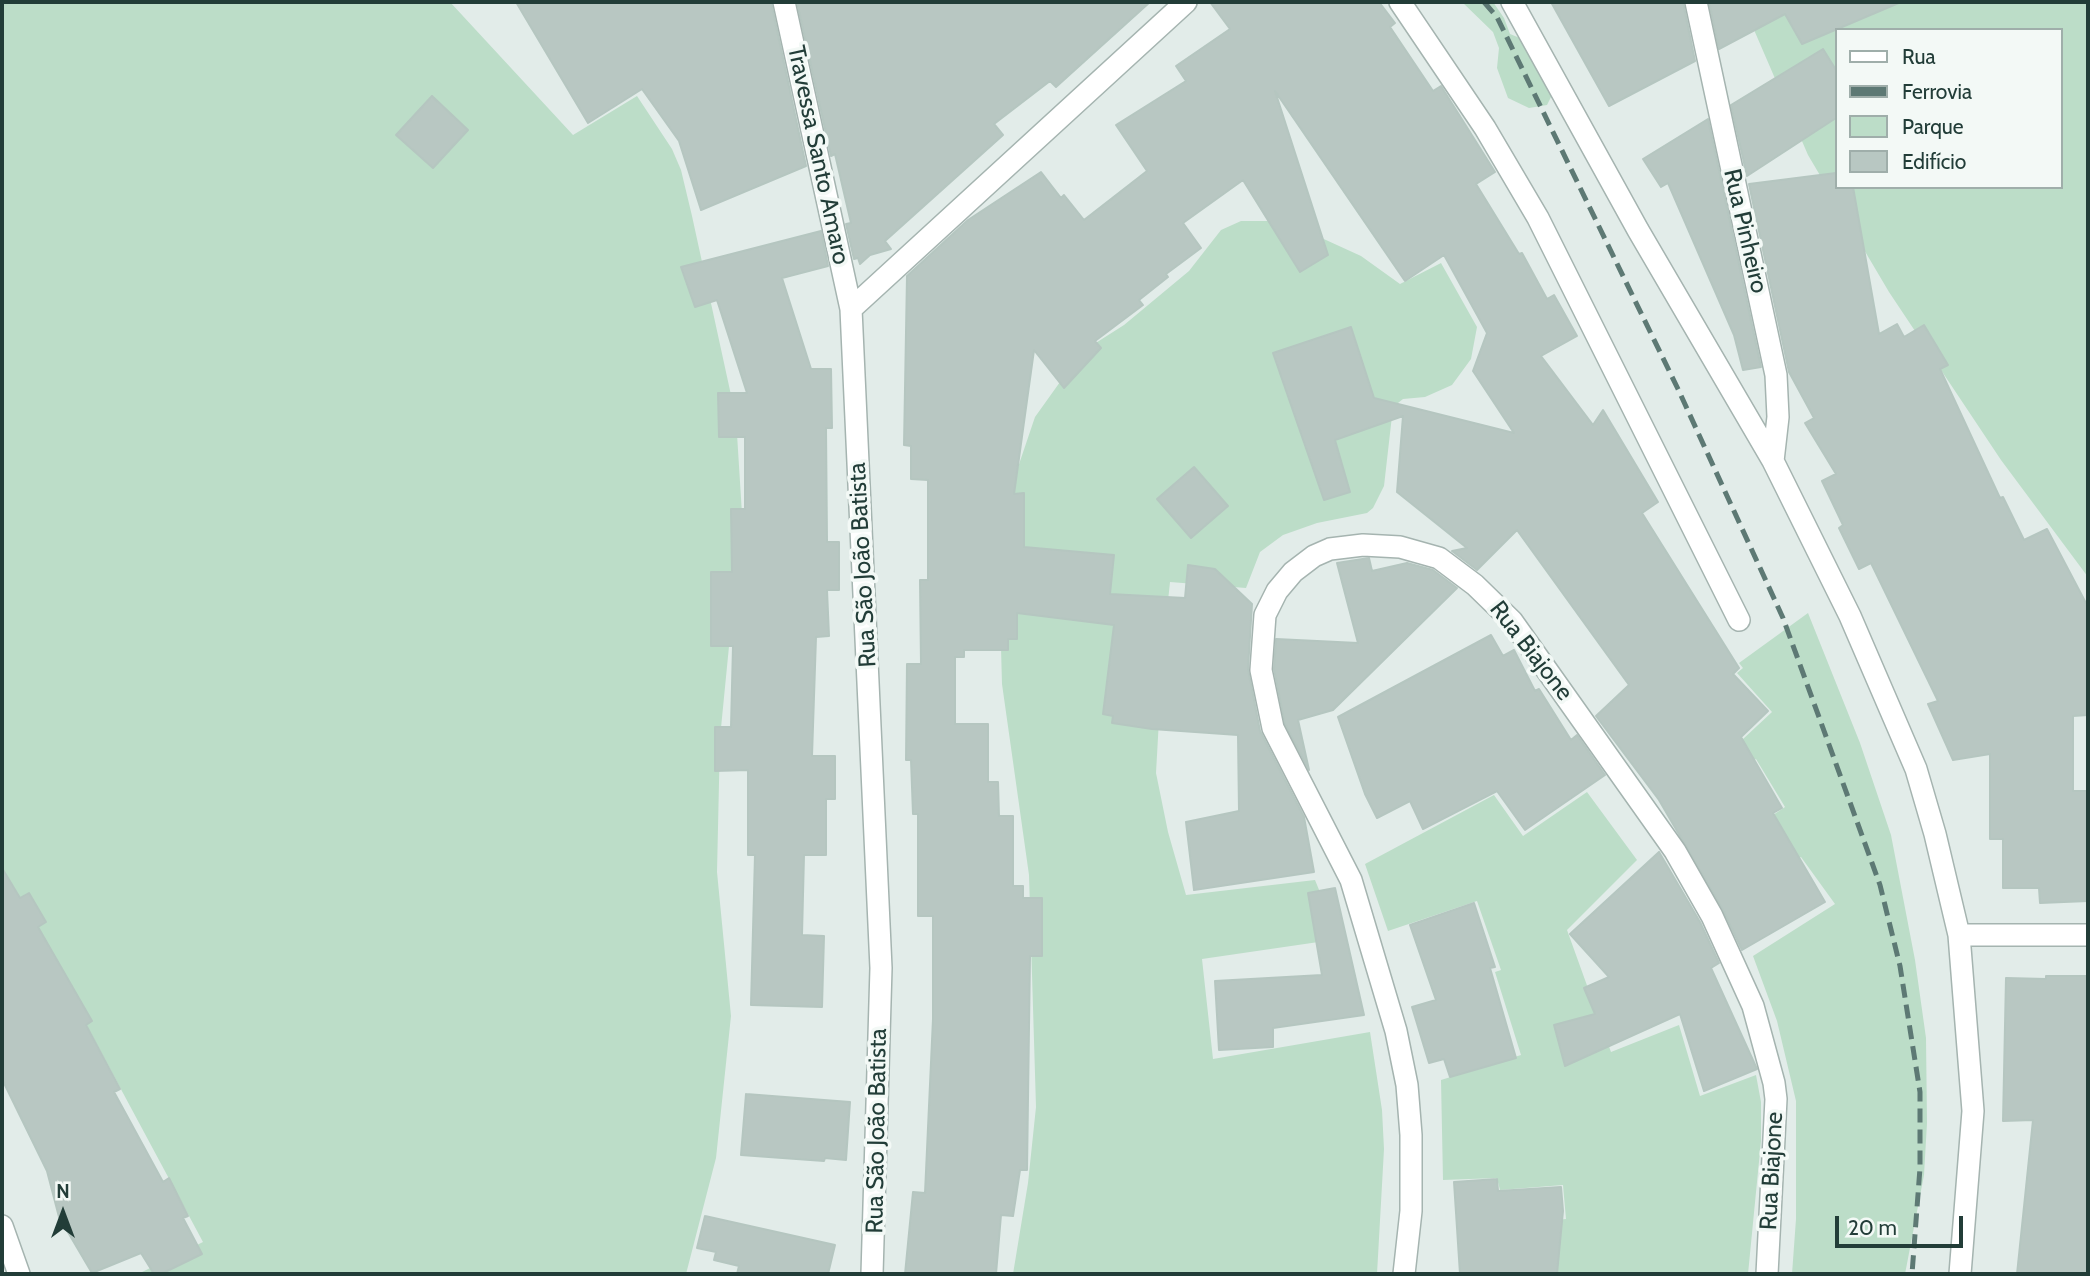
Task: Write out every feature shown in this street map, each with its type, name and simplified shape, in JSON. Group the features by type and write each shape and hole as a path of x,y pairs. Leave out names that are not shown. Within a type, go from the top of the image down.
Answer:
{"street":[{"name":"Travessa Santo Amaro","path":"784,2 851,309"},
{"path":"851,309 1186,2"},
{"path":"1400,2 1485,128 1538,218 1739,620"},
{"path":"1512,2 1638,230 1773,461 1850,616 1916,769 1959,934 1973,1111 1961,1274"},
{"name":"Rua Pinheiro","path":"1696,2 1776,375 1778,417 1773,461"},
{"name":"Rua São João Batista","path":"851,309 881,968 872,1274"},
{"name":"Rua Biajone","path":"1404,1274 1411,1211 1411,1135 1407,1085 1396,1031 1370,935 1351,880 1273,728 1261,670 1265,615 1271,599 1282,585 1293,572 1314,556 1330,549 1363,545 1400,547 1439,558 1493,601 1528,640 1675,851 1712,916 1753,1006 1770,1061 1776,1099 1767,1274"},
{"path":"1959,934 2088,934"},
{"path":"2,1226 19,1274"}],"green space":[{"path":"2,2 450,2 573,135 637,96 672,149 681,170 692,216 736,418 742,514 720,738 717,872 731,1016 716,1158 686,1274 138,1274 203,1242 2,873"},
{"path":"1462,2 1493,2 1504,18 1510,34 1527,41 1555,89 1547,105 1529,108 1508,98 1497,68 1499,48 1493,32"},
{"path":"1742,2 2088,2 2088,577 2001,460 1889,292 1808,155"},
{"path":"1241,221 1268,221 1315,235 1361,256 1400,284 1441,263 1477,327 1471,359 1452,385 1425,397 1403,399 1393,407 1384,486 1373,508 1367,513 1317,523 1283,535 1260,552 1246,588 1170,582 1163,648 1156,773 1168,832 1186,895 1315,880 1339,939 1202,959 1213,1059 1370,1032 1382,1110 1384,1149 1377,1274 1013,1274 1028,1183 1036,1107 1029,875 1002,684 1000,612 1014,479 1035,417 1070,368 1091,346 1124,325 1189,271 1221,230"},
{"path":"1808,613 1860,743 1891,835 1915,960 1926,1038 1927,1123 1924,1175 1905,1274 1792,1274 1796,1219 1796,1101 1777,1021 1753,956 1835,904 1801,857 1760,880 1761,823 1785,807 1756,759 1737,770 1728,753 1772,712 1737,673 1743,668 1739,663"},
{"path":"1587,792 1637,860 1567,930 1611,1052 1679,1025 1700,1096 1756,1075 1761,1102 1761,1141 1748,1274 1544,1274 1555,1220 1566,1219 1563,1185 1500,1190 1497,1178 1443,1180 1441,1080 1521,1055 1495,972 1501,970 1477,901 1388,931 1365,864 1494,795 1523,836"}],"building":[{"path":"516,2 771,2 806,166 701,210 679,141 642,89 588,123"},
{"path":"797,2 1150,2 1056,87 1050,81 994,124 1003,135 885,241 891,249 870,255 860,264 858,258 854,259 846,224 851,223 835,154 831,156"},
{"path":"1210,2 1379,2 1395,23 1390,27 1433,91 1441,86 1495,172 1476,184 1519,254 1522,253 1547,299 1554,295 1577,336 1541,356 1593,425 1603,410 1658,502 1642,513 1739,668 1733,674 1768,711 1741,737 1782,808 1773,813 1825,902 1742,950 1723,910 1659,800 1596,716 1629,685 1517,530 1477,570 1452,551 1467,548 1397,492 1403,416 1335,440 1350,492 1324,500 1273,353 1351,327 1374,398 1514,433 1473,371 1487,333 1444,255 1405,281 1275,91 1328,255 1300,272 1243,180 1183,223 1201,248 1166,274 1168,277 1139,300 1143,305 1095,341 1101,348 1064,388 1034,350 1014,494 1024,493 1024,547 1114,555 1110,594 1185,598 1188,565 1215,569 1252,604 1248,669 1260,731 1304,817 1314,872 1194,890 1186,822 1239,811 1238,735 1152,729 1112,723 1113,716 1103,714 1114,625 1017,613 1017,639 1008,639 1008,650 964,650 964,657 955,657 955,724 988,724 988,782 998,782 999,816 1013,816 1013,886 1023,886 1023,898 1042,898 1042,956 1030,956 1027,1170 1020,1170 1013,1216 1001,1215 996,1274 905,1274 913,1192 925,1193 933,1019 933,916 918,916 918,814 913,814 911,760 906,760 907,664 921,664 920,580 928,580 928,480 911,479 911,446 904,445 907,276 968,220 1041,172 1061,198 1064,195 1084,220 1147,171 1116,125 1186,81 1176,66 1230,29"},
{"path":"1551,2 1683,2 1695,61 1609,106"},
{"path":"1709,2 1901,2 1834,28 1834,30 1802,44 1785,14 1719,49"},
{"path":"1823,49 1834,67 1834,119 1747,176 1731,105"},
{"path":"432,96 468,130 433,168 396,135"},
{"path":"1708,119 1761,367 1743,370 1734,335 1668,183 1661,187 1643,159"},
{"path":"1834,173 1834,189 1853,189 1879,334 1897,324 1904,337 1924,325 1948,365 1940,369 2000,498 2003,497 2024,540 2047,529 2088,607 2088,715 2073,716 2073,791 2088,791 2088,901 2040,903 2039,888 2003,888 2003,839 1990,839 1990,754 1953,760 1928,704 1938,701 1871,563 1859,569 1839,528 1843,525 1822,481 1836,474 1805,423 1814,418 1789,372 1749,184"},
{"path":"821,231 828,266 782,278 811,369 831,369 832,428 826,428 827,542 839,542 839,590 827,590 829,636 816,637 812,756 835,756 835,799 826,799 826,855 804,855 802,935 824,936 822,1007 751,1005 755,855 748,855 748,770 715,771 715,727 731,727 733,646 711,646 711,572 732,572 731,509 745,509 745,437 719,437 718,393 747,393 717,300 695,307 681,267"},
{"path":"1194,467 1228,506 1191,538 1157,499"},
{"path":"1369,558 1372,571 1407,563 1433,570 1457,588 1333,710 1298,720 1309,770 1285,724 1274,669 1276,639 1358,643 1337,563"},
{"path":"1491,635 1503,656 1514,650 1535,691 1539,689 1571,740 1577,735 1605,775 1525,830 1497,791 1423,829 1410,801 1377,818 1365,794 1338,717"},
{"path":"1659,852 1700,922 1719,963 1711,968 1757,1069 1704,1091 1680,1014 1565,1066 1554,1025 1595,1014 1584,988 1609,977 1570,934"},
{"path":"2,868 20,898 29,893 46,922 38,927 92,1021 86,1025 120,1089 114,1092 163,1182 169,1178 188,1216 183,1218 202,1254 161,1274 154,1274 141,1253 92,1273 59,1217 47,1171 2,1079"},
{"path":"1335,888 1364,1015 1273,1028 1273,1047 1219,1050 1215,981 1322,975 1308,893"},
{"path":"1474,903 1495,967 1490,968 1516,1058 1450,1077 1444,1059 1429,1063 1412,1007 1436,1000 1410,925"},
{"path":"2046,976 2088,976 2088,1274 2017,1274 2033,1120 2003,1121 2006,978 2046,979"},
{"path":"746,1094 850,1102 846,1160 741,1155"},
{"path":"1497,1179 1498,1191 1561,1187 1563,1211 1557,1274 1460,1274 1454,1182"},
{"path":"705,1216 835,1245 828,1274 737,1274 739,1266 714,1260 716,1252 697,1248"}],"railway":[{"path":"1484,2 1497,17 1678,389 1783,618 1880,885 1900,966 1920,1092 1920,1168 1912,1274"}]}
